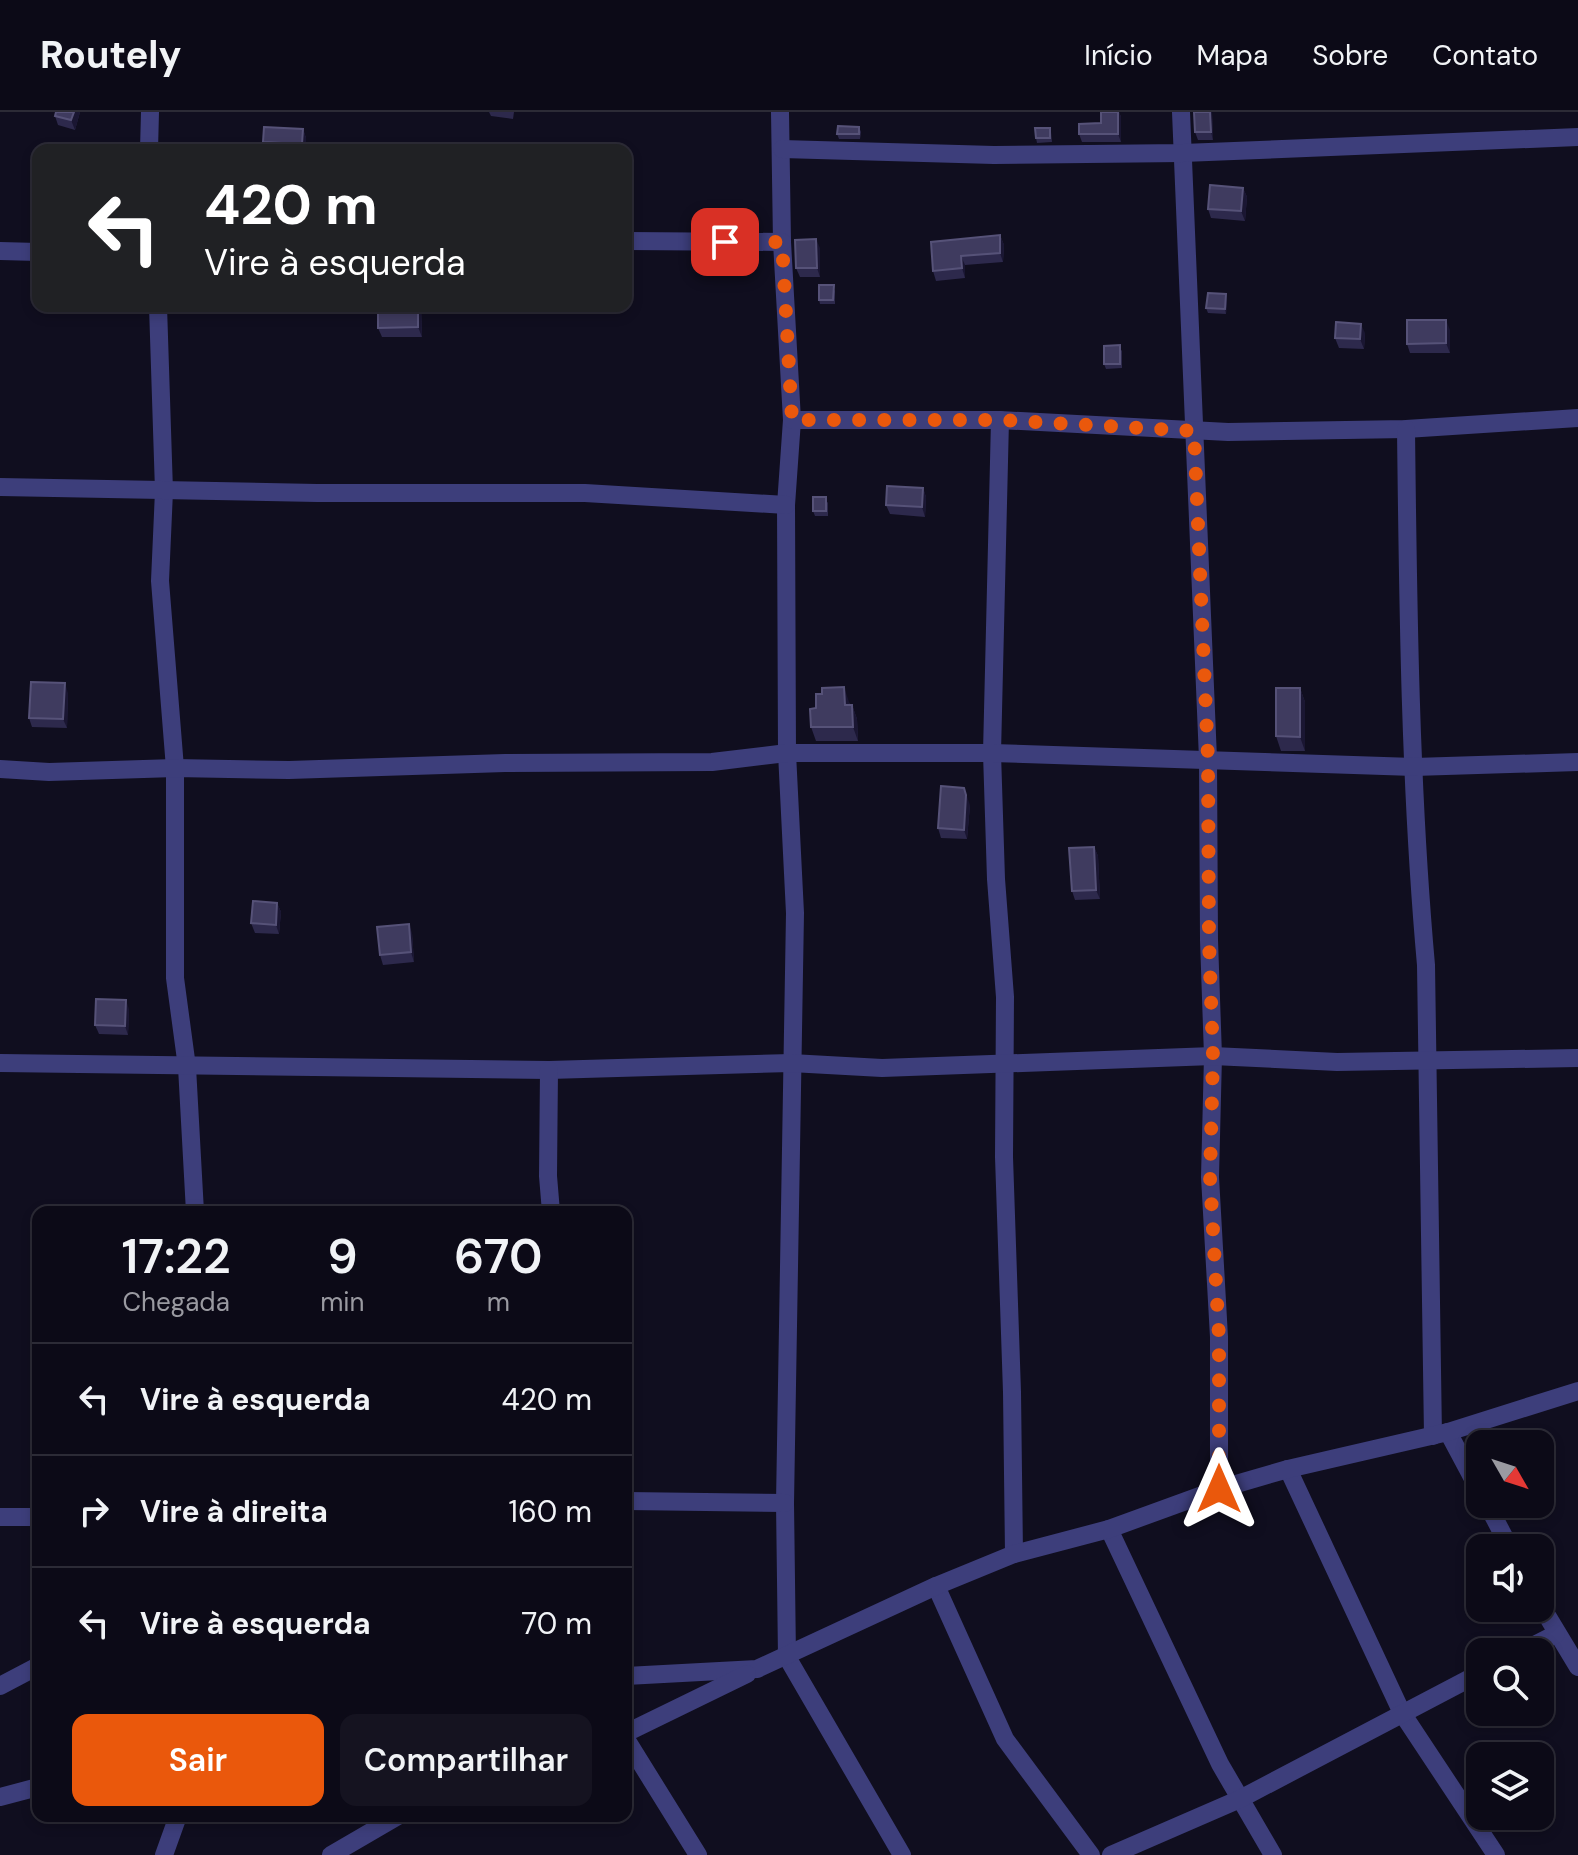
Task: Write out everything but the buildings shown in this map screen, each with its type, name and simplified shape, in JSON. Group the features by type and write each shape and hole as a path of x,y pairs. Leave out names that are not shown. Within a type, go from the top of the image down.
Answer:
{"street":[{"path":"149,144 150,112"},
{"path":"780,112 782,242 792,420 786,505 787,753 795,913 785,1503 787,1657 902,1855"},
{"path":"1181,112 1208,759 1213,1056 1210,1177 1219,1337 1219,1489"},
{"path":"782,149 994,155 1183,153 1578,137"},
{"path":"632,241 782,242"},
{"path":"0,251 32,252"},
{"path":"158,312 164,491 160,581 175,768 175,978 187,1067 195,1206"},
{"path":"792,420 1000,420 1194,431 1406,429 1578,418"},
{"path":"1000,420 992,753 996,879 1005,997 1004,1157 1014,1554"},
{"path":"1406,429 1407,594 1419,889 1426,965 1426,1060 1441,1434 1466,1471"},
{"path":"0,487 585,493 786,505"},
{"path":"0,769 49,772 175,768 289,770 505,763 712,762 787,753 992,753 1414,767 1578,762"},
{"path":"0,1063 549,1070 791,1063 882,1068 1213,1056 1337,1062 1578,1058"},
{"path":"549,1070 551,1206"},
{"path":"632,1730 936,1586 1014,1554 1109,1529 1219,1489 1288,1469 1441,1434 1578,1391"},
{"path":"1288,1469 1402,1713 1496,1855"},
{"path":"632,1501 785,1503"},
{"path":"0,1517 32,1517"},
{"path":"1109,1529 1220,1764 1273,1855"},
{"path":"936,1586 1005,1739 1091,1855"},
{"path":"1550,1622 1578,1667"},
{"path":"1548,1638 1556,1634"},
{"path":"0,1686 32,1669"},
{"path":"632,1676 757,1669"},
{"path":"1111,1855 1240,1799 1466,1680"},
{"path":"632,1749 698,1855"},
{"path":"0,1797 32,1789"},
{"path":"164,1855 176,1822"},
{"path":"342,1853 389,1822"}],"route":[{"path":"725,242 782,242 792,420 1000,420 1194,431 1208,759 1213,1056 1210,1177 1219,1337 1219,1489"}]}
